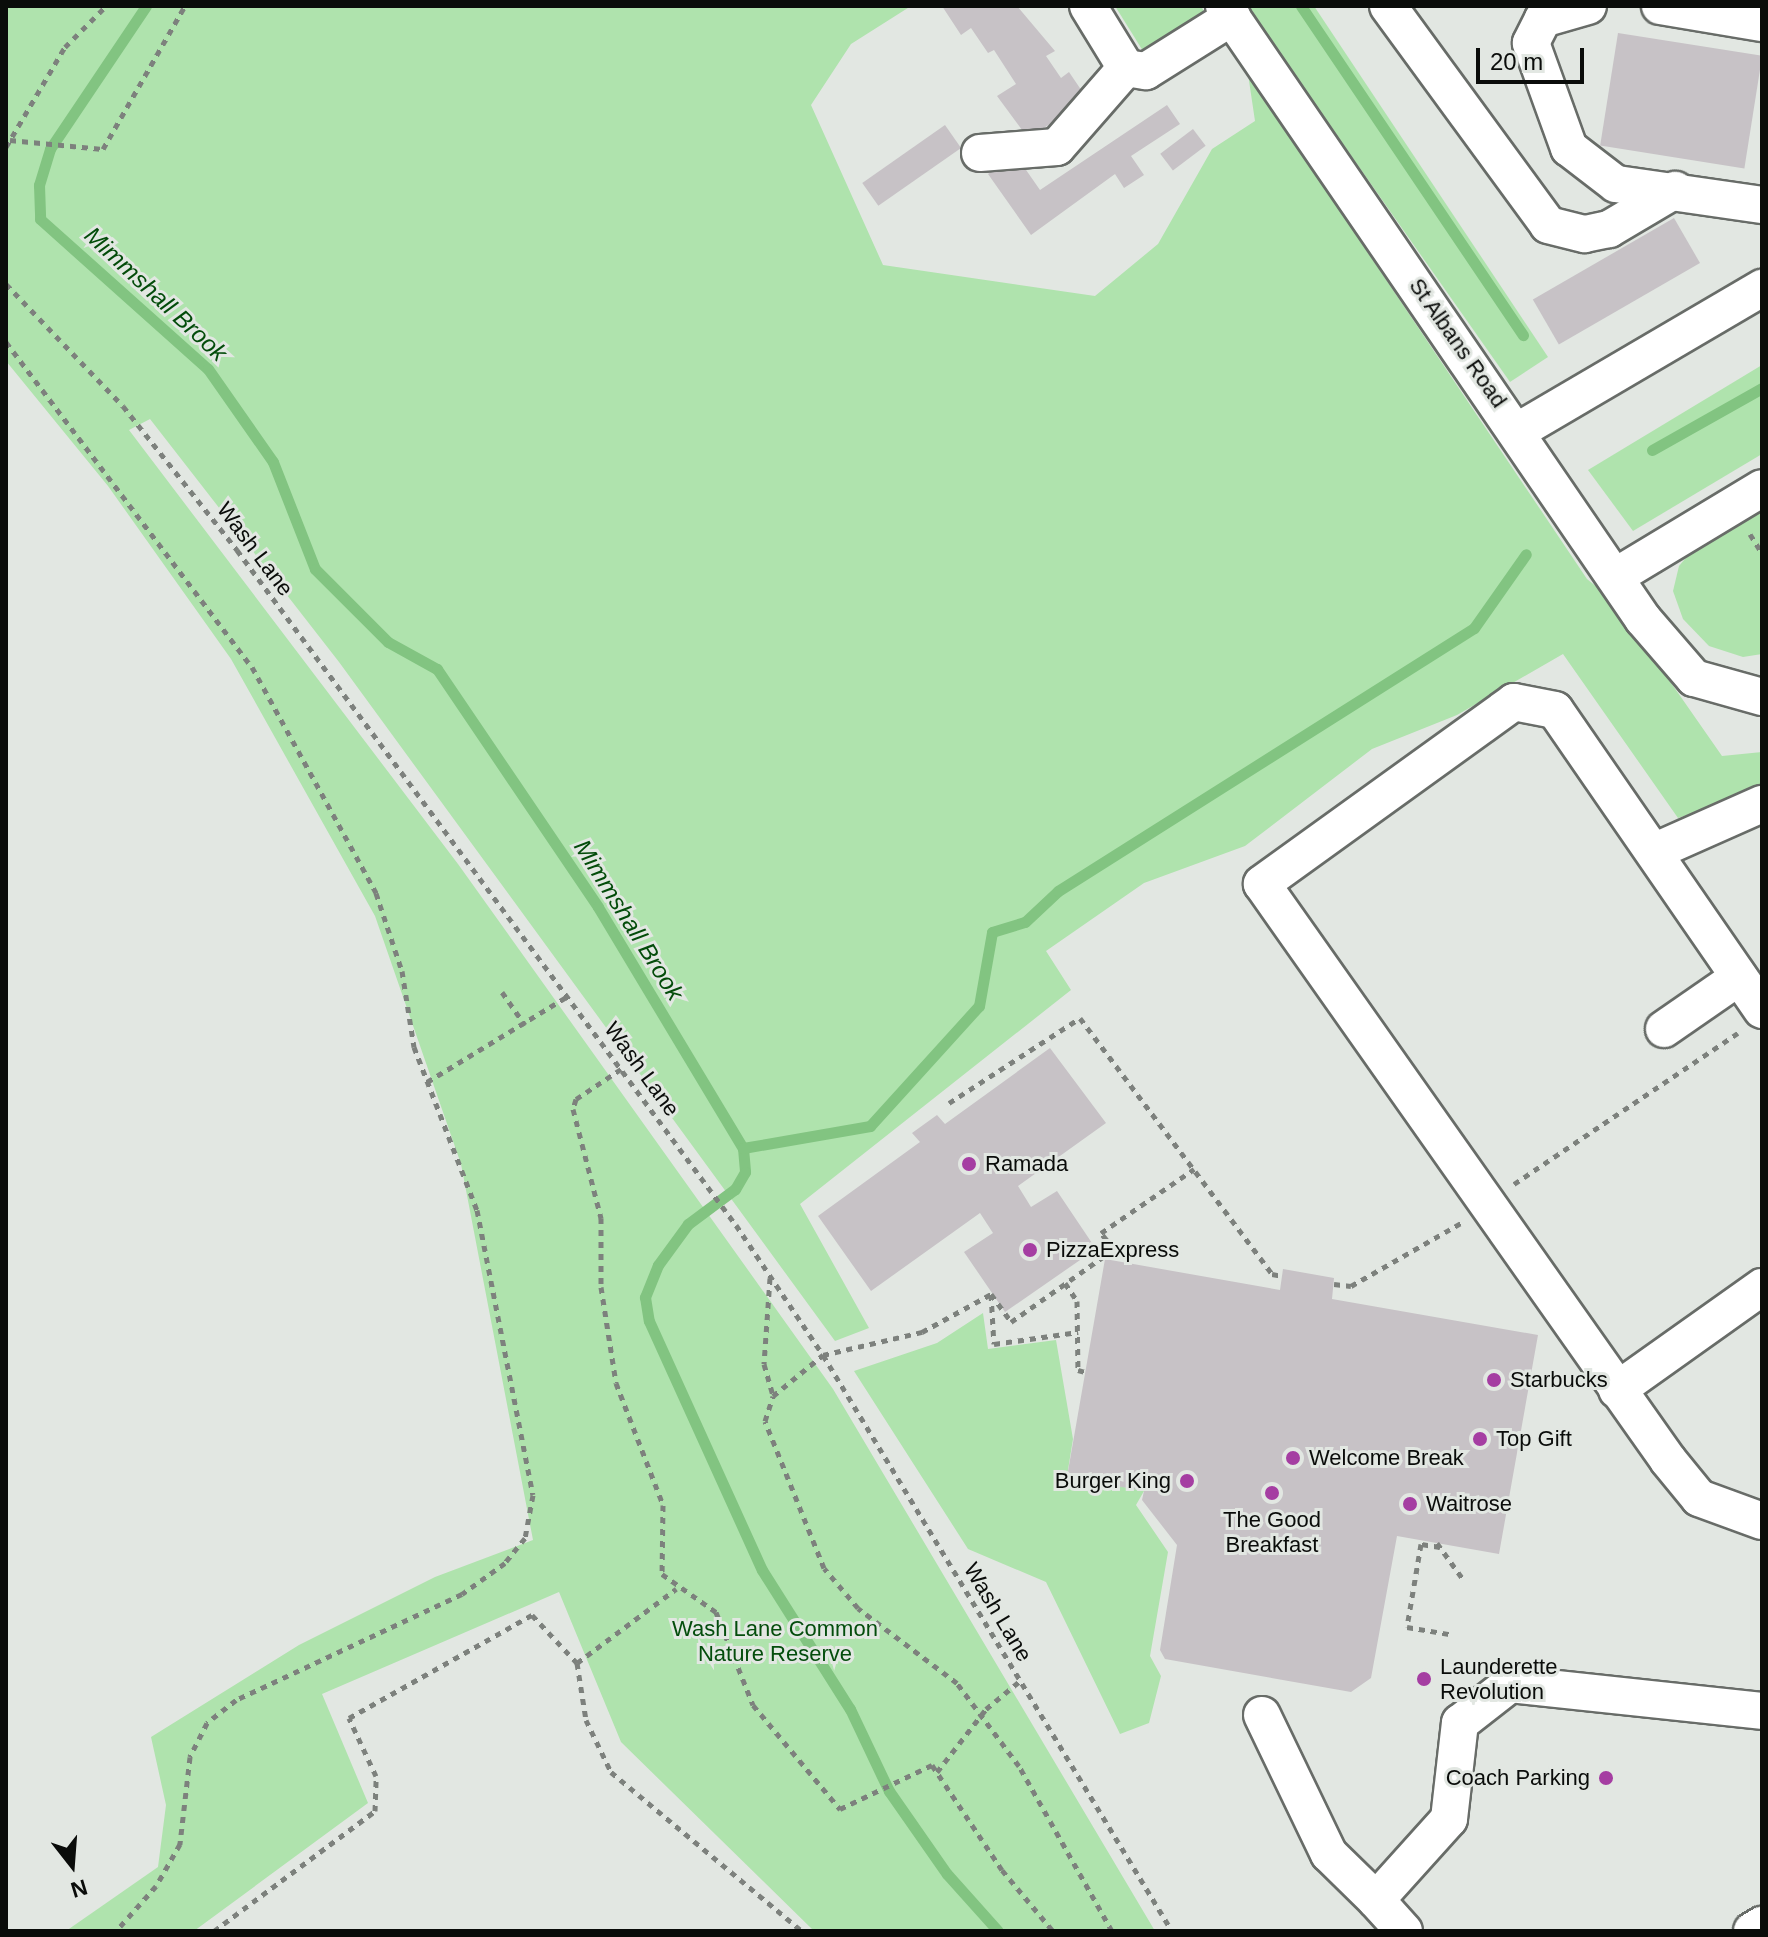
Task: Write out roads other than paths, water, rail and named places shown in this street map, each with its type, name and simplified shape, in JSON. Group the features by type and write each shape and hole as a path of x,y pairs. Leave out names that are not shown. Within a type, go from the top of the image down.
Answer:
{"street":[{"path":"1088,6 1126,68 1146,71 1228,12"},
{"path":"1388,6 1548,225 1585,234 1609,229 1675,190"},
{"path":"1588,6 1530,13 1531,43 1538,77 1569,148 1616,184 1675,190 1762,205"},
{"path":"1660,6 1762,23"},
{"name":"St Albans Road","path":"1228,12 1618,575 1643,619 1694,678"},
{"path":"980,153 1057,147 1126,68"},
{"path":"1518,431 1762,288"},
{"path":"1618,575 1762,488"},
{"path":"1694,678 1762,674"},
{"path":"1694,678 1762,697"},
{"path":"1756,1018 1739,977 1658,850 1555,710 1514,702 1262,884 1483,1206 1699,1498 1762,1521"},
{"path":"1658,850 1762,804"},
{"path":"1664,1029 1739,977"},
{"path":"1617,1390 1762,1287"},
{"path":"1376,1900 1449,1819 1460,1723 1510,1684 1762,1711"},
{"path":"1262,1715 1329,1854 1404,1931"},
{"path":"1752,1931 1762,1925"}],"waterway":[{"name":"Mimmshall Brook","path":"146,6 50,149 39,185 40,219 208,369 273,462 315,569 388,642 437,669 598,907 743,1148 745,1172 735,1189 688,1224 658,1265 645,1297 649,1321 762,1570 850,1709 889,1791 947,1874 998,1931"},
{"path":"1301,6 1523,335"},
{"path":"1652,450 1762,388"},
{"path":"743,1148 870,1126 979,1006 992,932 1025,922 1058,891 1474,628 1526,554"}],"place":[{"name":"Ramada","path":"969,1164"},
{"name":"PizzaExpress","path":"1030,1250"},
{"name":"Starbucks","path":"1494,1380"},
{"name":"Top Gift","path":"1480,1439"},
{"name":"Welcome Break","path":"1293,1458"},
{"name":"Burger King","path":"1187,1481"},
{"name":"The Good Breakfast","path":"1272,1493"},
{"name":"Waitrose","path":"1410,1504"},
{"name":"Launderette Revolution","path":"1424,1679"},
{"name":"Coach Parking","path":"1606,1778"}],"park label":[{"name":"Wash Lane Common Nature Reserve","path":"775,1640"}]}
